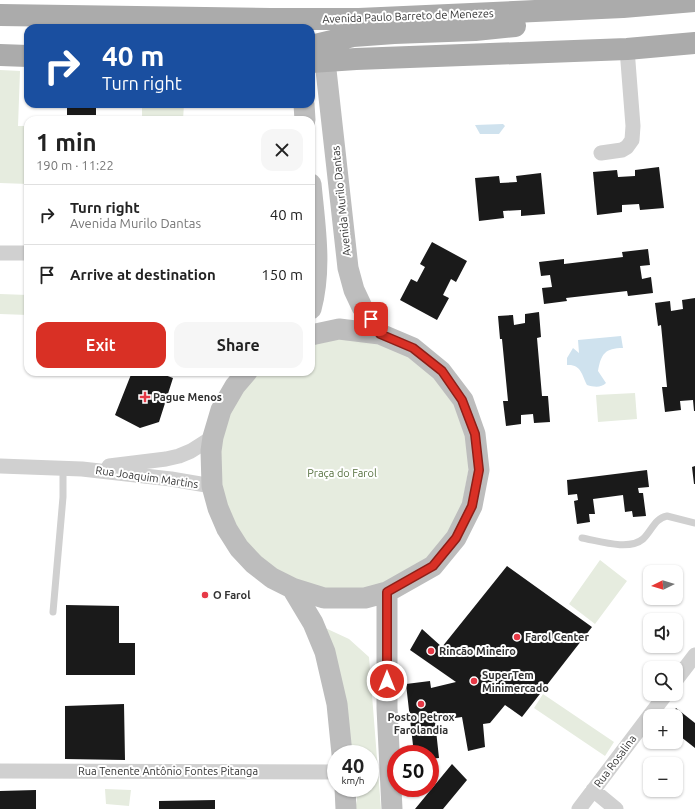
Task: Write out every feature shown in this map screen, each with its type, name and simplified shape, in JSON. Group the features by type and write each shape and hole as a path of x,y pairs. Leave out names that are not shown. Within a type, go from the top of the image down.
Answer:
{"main road":[{"name":"Avenida Paulo Barreto de Menezes","path":"0,15 278,23 623,7 695,1"},
{"path":"315,54 353,36 475,30 565,21 597,15 623,7"},
{"path":"315,54 364,58 627,49 695,43"},
{"path":"0,55 24,56"},
{"name":"Avenida Murilo Dantas","path":"315,60 348,268 354,290 362,307 380,334"},
{"path":"315,270 315,289"},
{"path":"244,376 235,386 221,410 213,436 211,451 212,486 218,508 227,529 239,548 254,564 272,578 292,588 324,598 365,598 387,592 433,566 456,538 472,506 479,470 475,434 462,400 442,371 413,348 380,334 340,329 315,334"},
{"path":"292,588 313,623 325,652 338,704 341,745"},
{"path":"387,592 387,708 392,809"},
{"path":"345,797 346,809"}],"street":[{"path":"601,153 622,150 627,147 632,140 633,126 627,49"},
{"path":"0,253 24,254"},
{"name":"Rua Joaquim Martins","path":"82,469 166,459 179,456 191,451 213,436"},
{"name":"Rua Joaquim Martins","path":"0,466 82,469 171,479 212,486"},
{"path":"683,671 695,655"},
{"name":"Rua Rosalina","path":"579,809 661,701"},
{"name":"Rua Tenente Antônio Fontes Pitanga","path":"0,771 327,772"},
{"path":"593,790 616,809"}],"lane":[{"path":"53,612 63,497 63,468"},
{"path":"582,538 627,545 636,543 643,539 662,517 667,516 695,523"}],"green space":[{"path":"0,70 20,71 18,126 24,126 24,184 0,183"},
{"path":"142,108 184,108 183,116 142,116"},
{"path":"0,294 24,295 24,315 0,314"},
{"name":"Praça do Farol","path":"315,336 413,348 475,434 456,538 387,592 324,598 254,564 212,486 235,386 244,376 315,376"},
{"path":"635,393 637,419 598,422 596,395"},
{"path":"600,560 627,581 595,624 569,604"},
{"path":"321,626 349,639 369,657 376,745 350,745"},
{"path":"543,694 614,742 605,756 534,708"},
{"path":"379,784 381,809 355,809 356,797 379,797"},
{"path":"105,789 131,790 129,806 106,804"}],"water":[{"path":"503,124 505,126 499,134 480,134 475,125"},
{"path":"621,336 623,348 612,349 602,356 598,371 606,383 604,385 597,387 587,385 578,368 572,365 567,365 567,358 573,348 579,353 578,340"}],"building":[{"path":"67,108 96,108 96,115 67,115"},
{"path":"659,167 664,208 640,210 639,204 622,205 622,212 597,215 593,172 617,170 618,177 635,176 635,170"},
{"path":"541,173 545,214 521,216 521,210 503,211 504,218 479,221 475,178 499,176 500,183 517,182 516,176"},
{"path":"432,242 467,261 456,282 451,279 443,295 449,298 437,320 400,300 411,279 417,282 425,267 420,264"},
{"path":"648,249 650,265 640,266 642,279 651,277 653,293 628,296 627,291 566,298 567,301 544,304 542,288 552,287 550,275 541,276 539,262 564,259 564,264 623,257 622,252"},
{"path":"695,298 695,411 693,400 680,401 681,410 665,412 662,387 667,387 661,325 658,326 655,303 670,301 671,311 683,309 682,300"},
{"path":"539,312 541,337 537,338 542,396 548,396 550,422 534,423 533,414 521,415 521,424 506,426 503,401 508,401 502,339 500,339 498,316 513,315 514,325 525,323 525,314"},
{"name":"Pague Menos","path":"130,376 168,376 173,378 159,422 140,428 115,415"},
{"path":"695,466 695,484 694,484 692,467"},
{"path":"647,470 649,487 638,488 639,493 643,493 646,516 633,517 632,511 625,512 623,495 593,499 595,514 589,514 590,522 577,524 574,501 578,500 577,494 568,495 567,480"},
{"name":"Farol Center","path":"507,566 592,627 522,717 505,705 490,723 483,724 485,747 468,751 462,717 435,721 438,745 413,745 406,684 430,681 431,688 456,682 410,650 422,629 442,647"},
{"path":"66,605 119,606 119,643 135,643 135,675 66,675"},
{"path":"124,704 125,760 65,759 65,706"},
{"path":"683,714 695,723 695,748 683,739"},
{"path":"452,764 467,780 443,809 415,809 425,797 439,797 439,780"},
{"path":"36,790 36,809 0,809 0,791"},
{"path":"215,800 215,809 159,809 159,801"}],"place":[{"name":"Pague Menos","path":"145,397"},
{"name":"O Farol","path":"205,595"},
{"name":"Farol Center","path":"517,637"},
{"name":"Rincão Mineiro","path":"431,651"},
{"name":"SuperTem Minimercado","path":"474,681"},
{"name":"Posto Petrox Farolandia","path":"421,704"}],"route":[{"path":"371,319 380,334 413,348 442,371 462,400 475,434 479,470 472,506 456,538 433,566 387,592 387,681"}]}
